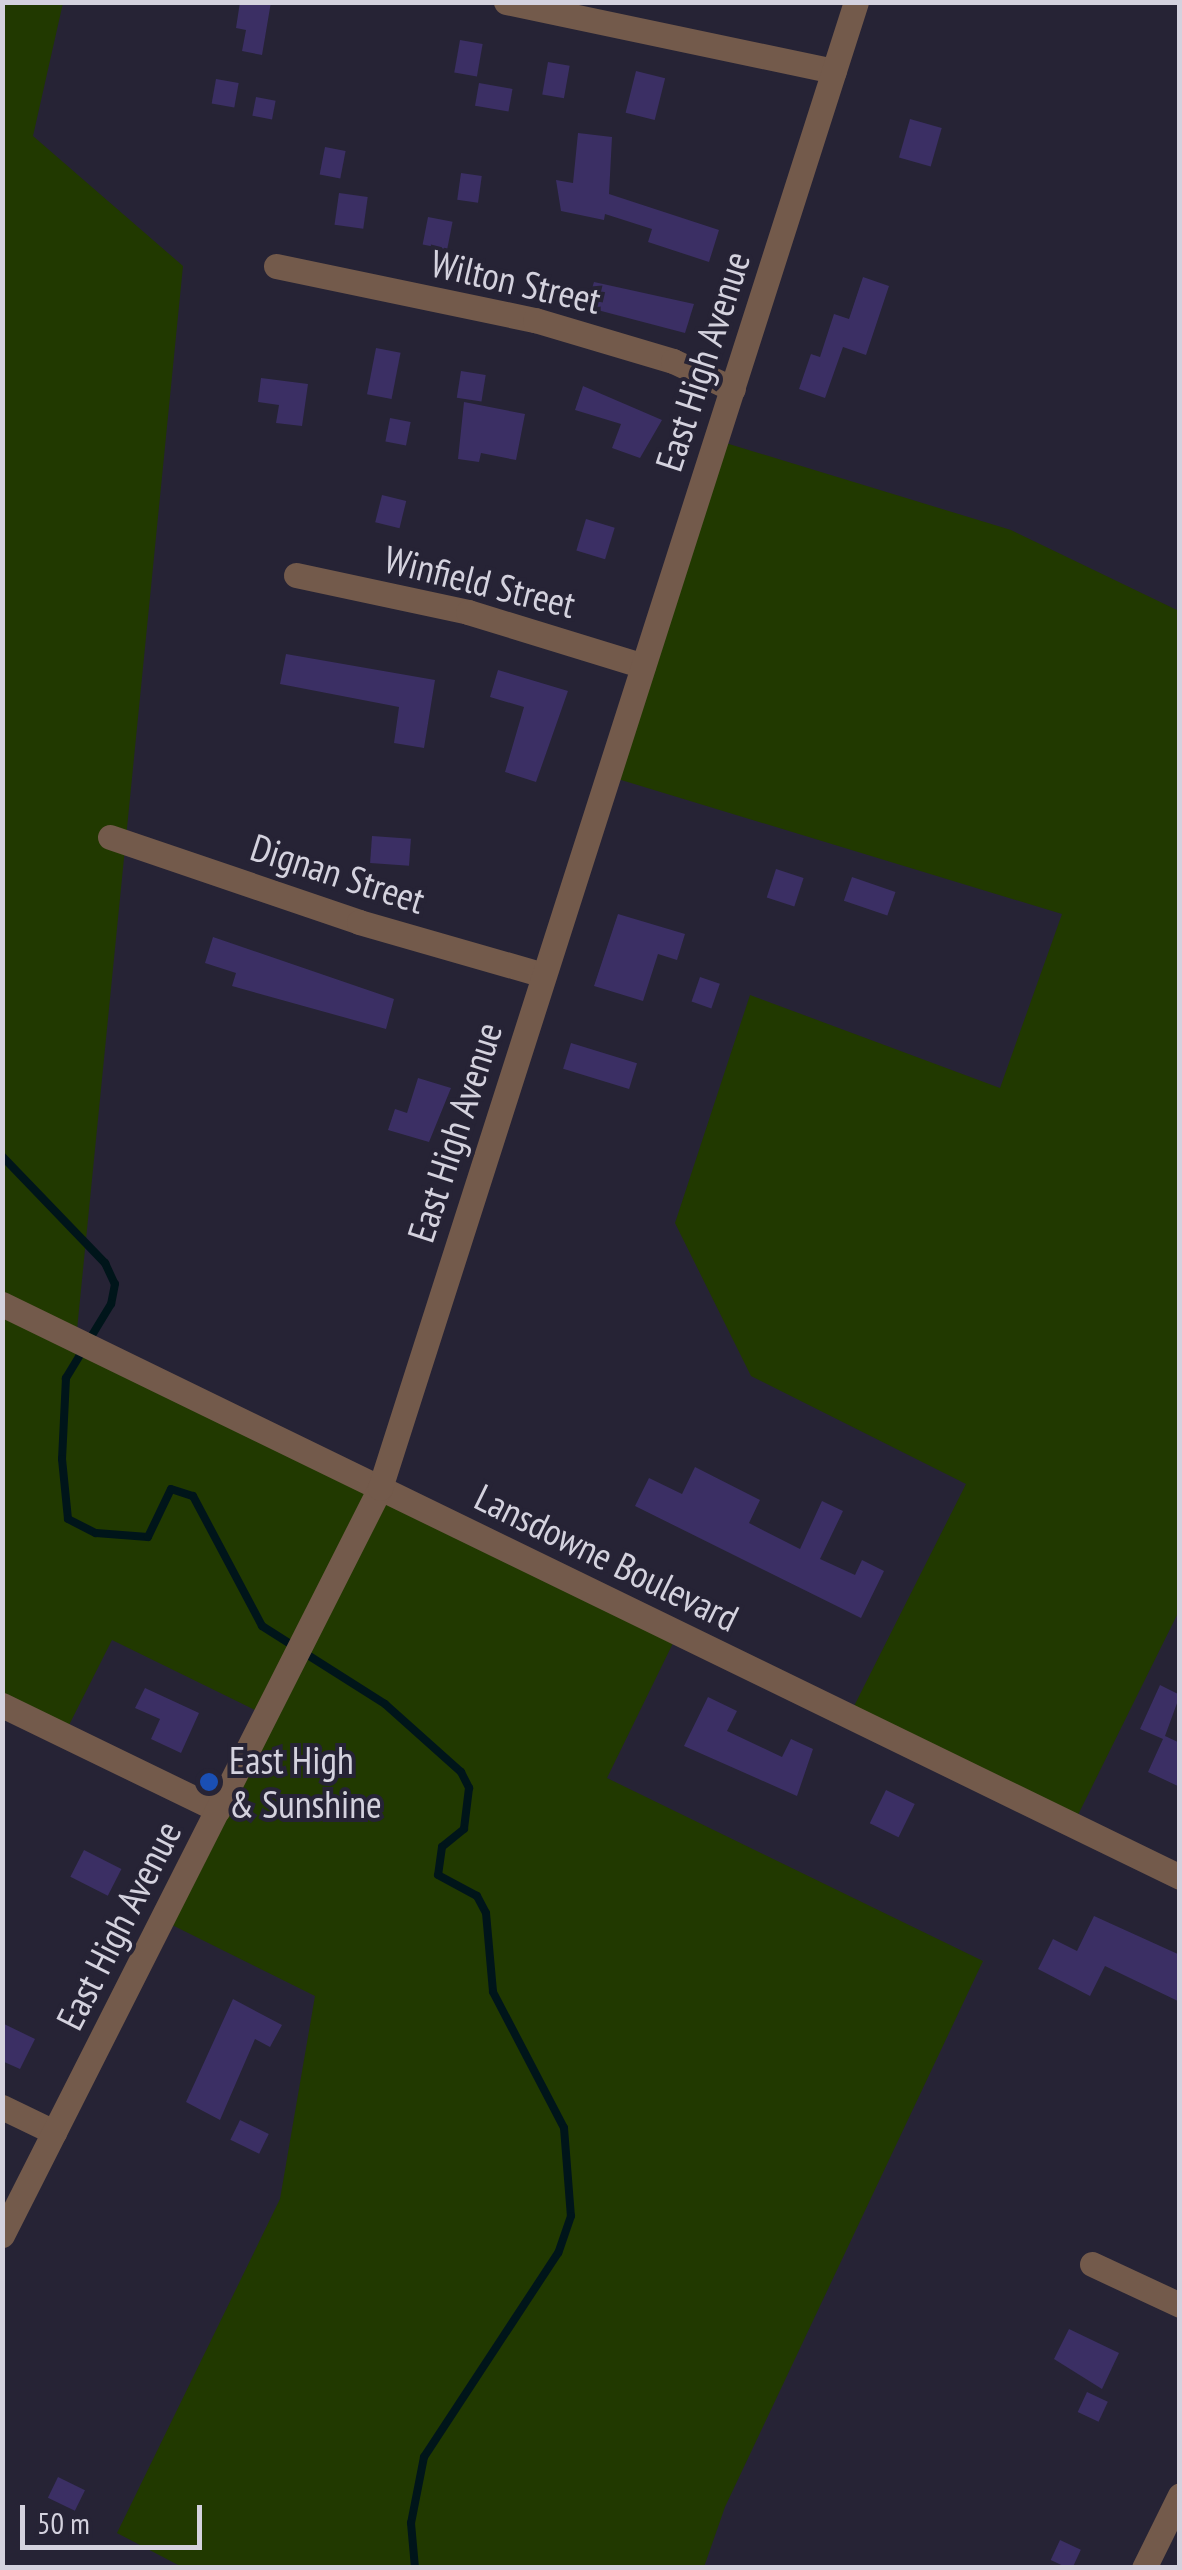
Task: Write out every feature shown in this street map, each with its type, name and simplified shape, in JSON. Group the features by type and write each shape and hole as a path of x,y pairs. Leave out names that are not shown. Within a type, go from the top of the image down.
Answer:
{"street":[{"path":"506,2 834,71"},
{"name":"East High Avenue","path":"2,2235 380,1488 856,2"},
{"name":"Wilton Street","path":"276,266 553,325 674,361 733,389"},
{"name":"Winfield Street","path":"296,575 517,624 643,666"},
{"name":"Dignan Street","path":"110,837 359,922 544,975"},
{"name":"Lansdowne Boulevard","path":"6,1306 1180,1877"},
{"path":"2,1705 218,1810"},
{"path":"2,2107 54,2132"},
{"path":"1092,2264 1180,2305"},
{"path":"1144,2568 1180,2495"}],"green space":[{"path":"2,3 63,3 33,136 183,266 76,1340 678,1633 607,1778 983,1961 725,2507 704,2567 182,2567 117,2533 280,2199 315,1996 162,1920 265,1715 112,1640 64,1735 3,1705"},
{"path":"716,440 1011,530 1179,611 1179,1611 1073,1825 849,1716 966,1484 751,1376 675,1223 750,995 1000,1088 1062,914 608,776"}],"building":[{"path":"240,2 271,2 262,55 242,51 246,30 236,28"},
{"path":"460,40 483,44 477,76 454,72"},
{"path":"548,62 570,66 564,98 542,94"},
{"path":"636,71 665,78 655,120 626,113"},
{"path":"216,79 239,83 234,108 212,104"},
{"path":"479,83 512,89 508,112 475,106"},
{"path":"256,97 276,101 272,119 252,116"},
{"path":"910,119 942,128 931,167 899,157"},
{"path":"578,133 612,137 609,194 719,230 709,262 648,242 652,229 605,214 604,220 561,211 556,180 573,183"},
{"path":"325,147 346,151 340,178 320,174"},
{"path":"461,173 482,176 478,203 457,200"},
{"path":"339,193 368,197 363,229 335,225"},
{"path":"428,217 453,222 447,249 423,244"},
{"path":"863,277 889,286 866,355 843,347 825,398 799,389 811,354 820,357 834,314 849,319"},
{"path":"594,282 694,304 685,333 586,307"},
{"path":"376,348 401,353 392,399 367,394"},
{"path":"461,371 486,375 481,402 457,398"},
{"path":"261,378 308,384 302,426 276,423 279,405 258,402"},
{"path":"583,386 662,420 640,458 612,448 621,424 575,410"},
{"path":"464,402 525,414 516,460 481,453 479,462 458,459"},
{"path":"390,418 411,422 406,446 385,442"},
{"path":"382,495 406,501 399,528 375,522"},
{"path":"586,519 615,528 605,559 576,551"},
{"path":"286,654 435,680 424,748 394,743 399,707 280,684"},
{"path":"498,670 568,691 536,782 505,772 524,707 490,697"},
{"path":"372,836 411,839 409,866 370,863"},
{"path":"776,869 804,878 794,906 767,898"},
{"path":"852,877 895,892 887,916 844,901"},
{"path":"618,914 685,934 677,960 658,954 643,1001 594,986"},
{"path":"213,937 394,999 386,1029 232,986 236,973 205,963"},
{"path":"700,977 720,984 711,1008 692,1002"},
{"path":"571,1043 637,1063 629,1089 563,1069"},
{"path":"418,1078 451,1088 429,1142 388,1130 395,1109 407,1113"},
{"path":"695,1467 760,1500 749,1523 800,1549 822,1501 843,1511 820,1559 855,1575 862,1560 884,1571 861,1618 635,1506 649,1478 682,1494"},
{"path":"1160,1685 1180,1695 1165,1736 1180,1743 1180,1787 1148,1772 1163,1739 1140,1729"},
{"path":"145,1688 199,1713 181,1753 151,1739 160,1719 135,1708"},
{"path":"708,1697 737,1711 727,1731 782,1757 791,1739 813,1749 797,1796 684,1746"},
{"path":"886,1790 915,1804 899,1837 870,1823"},
{"path":"84,1850 121,1869 108,1896 70,1877"},
{"path":"1094,1916 1180,1955 1180,2002 1105,1966 1090,1996 1038,1969 1053,1939 1077,1951"},
{"path":"233,1999 282,2025 270,2047 255,2039 220,2120 186,2102"},
{"path":"2,2023 35,2039 20,2069 2,2061"},
{"path":"240,2120 269,2134 259,2154 230,2140"},
{"path":"1069,2329 1119,2353 1102,2389 1054,2359"},
{"path":"1087,2392 1108,2402 1099,2422 1078,2412"},
{"path":"58,2477 85,2490 75,2511 48,2498"},
{"path":"1060,2540 1081,2550 1072,2568 1051,2560"}],"waterway":[{"path":"2,1156 105,1263 115,1284 111,1304 66,1378 62,1459 68,1519 96,1533 148,1537 171,1489 193,1496 262,1626 385,1704 461,1772 469,1788 464,1829 442,1847 438,1875 477,1896 486,1913 493,1992 564,2128 571,2216 558,2253 424,2457 411,2523 415,2568"}],"place":[{"name":"East High & Sunshine","path":"209,1782"}]}
